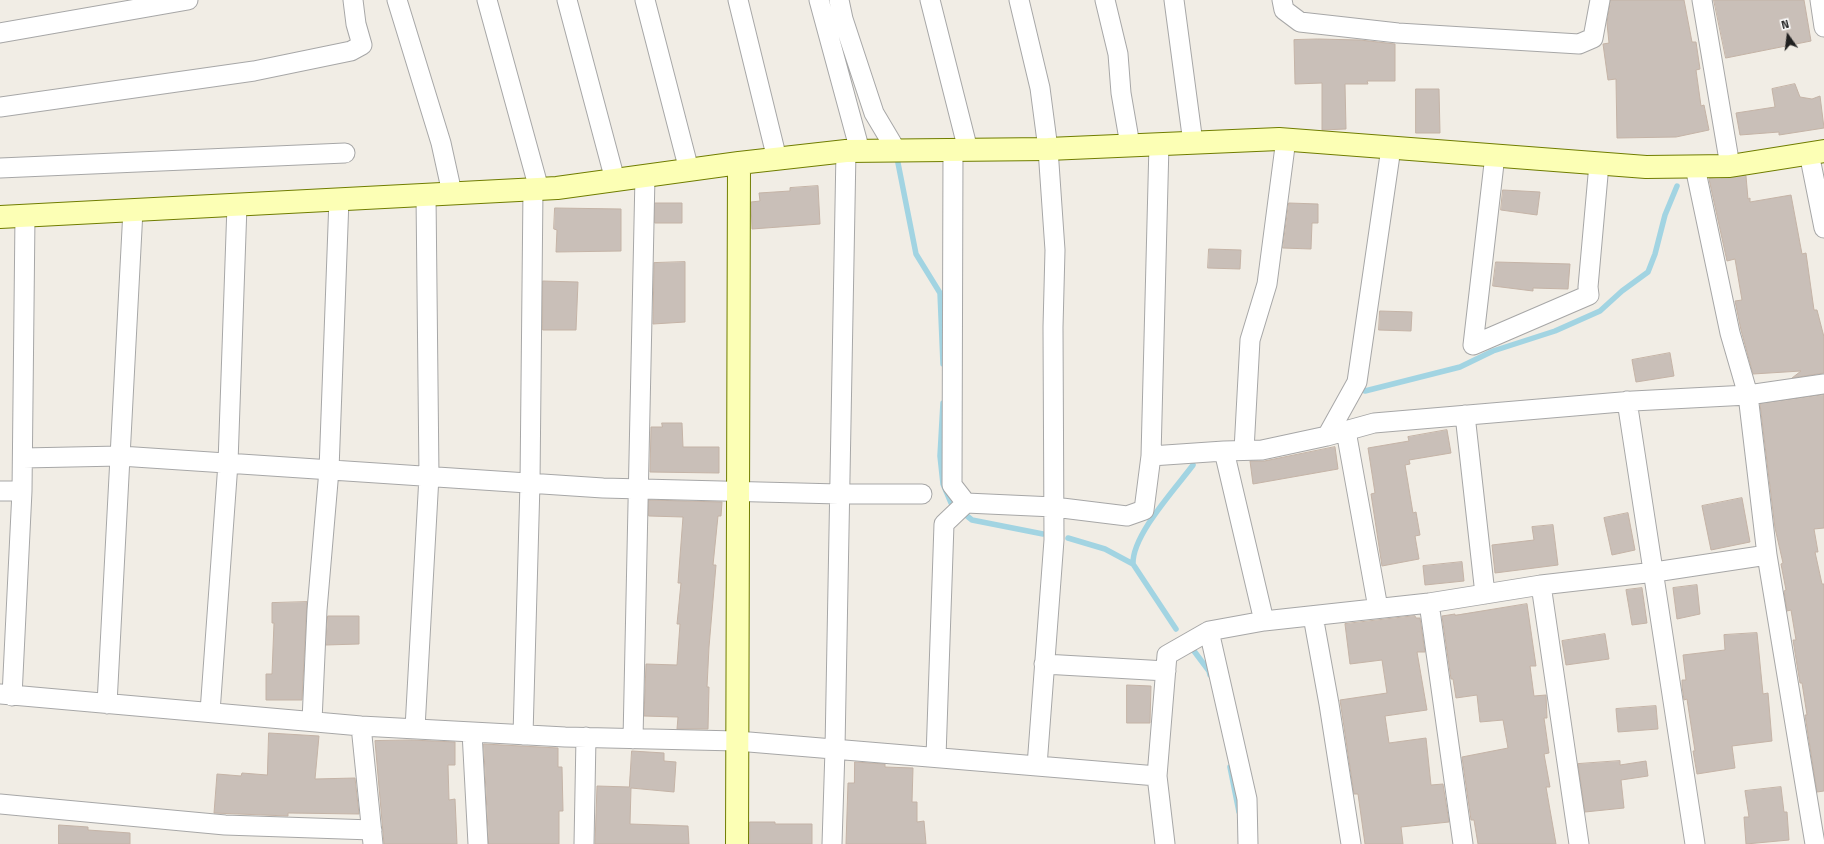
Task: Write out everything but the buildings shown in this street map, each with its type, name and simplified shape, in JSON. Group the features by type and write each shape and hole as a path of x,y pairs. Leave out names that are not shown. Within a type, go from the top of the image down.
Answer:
{"street":[{"path":"0,33 188,0"},
{"path":"0,107 254,71 352,51 362,45 356,24 353,0"},
{"path":"396,0 441,143 452,193"},
{"path":"487,0 536,189 523,735"},
{"path":"568,0 615,180"},
{"path":"645,0 689,170"},
{"path":"738,0 777,159"},
{"path":"819,0 853,151 839,494 832,844"},
{"path":"839,0 843,19 874,113 896,150"},
{"path":"930,0 960,150 952,485 966,503"},
{"path":"1019,0 1040,88 1048,149 1055,250 1053,327 1054,540 1037,766"},
{"path":"1104,0 1118,54 1121,93 1130,145"},
{"path":"1174,0 1193,143"},
{"path":"1282,0 1284,10 1300,22 1398,33 1580,44 1593,38 1600,0"},
{"path":"1702,0 1730,166"},
{"path":"1820,0 1824,27"},
{"path":"1244,450 1250,340 1267,284 1286,139"},
{"path":"0,217 536,189 739,163 853,151 1048,149 1286,139 1646,167 1730,166 1816,152 1824,228"},
{"path":"936,758 944,524 966,503 1054,507 1127,516 1144,510 1151,456 1159,144"},
{"path":"1327,436 1357,382 1391,148"},
{"path":"0,168 345,152"},
{"path":"1495,155 1473,345 1589,295 1588,287 1599,164"},
{"path":"737,844 739,163"},
{"path":"1695,167 1730,333 1748,395 1767,555 1815,844"},
{"path":"633,739 645,176"},
{"path":"415,728 429,476 426,195"},
{"path":"312,721 317,610 330,470 339,199"},
{"path":"210,712 228,463 237,205"},
{"path":"107,704 133,210"},
{"path":"25,216 22,491 6,695 362,726 523,735 737,741 1157,776"},
{"path":"1151,456 1262,450 1327,436 1374,423 1627,401 1748,395 1824,384"},
{"path":"1627,401 1695,844"},
{"path":"1465,415 1485,594"},
{"path":"1346,431 1378,608"},
{"path":"1224,451 1264,621"},
{"path":"23,458 120,456 638,489 839,494 922,494"},
{"path":"0,491 22,491"},
{"path":"1165,844 1157,776 1167,655 1209,631 1264,621 1378,608 1429,604 1541,585 1654,572 1767,555"},
{"path":"1541,585 1579,844"},
{"path":"1429,604 1437,647 1463,844"},
{"path":"1312,616 1329,704 1351,844"},
{"path":"1209,631 1247,799 1248,844"},
{"path":"1044,664 1166,671"},
{"path":"0,804 372,837 362,726"},
{"path":"472,732 478,844"},
{"path":"584,844 586,737"}],"waterway":[{"path":"898,163 916,254 940,293 943,364"},
{"path":"1365,391 1460,367 1493,351 1555,331 1600,311 1622,291 1648,272 1655,254 1665,215 1677,186"},
{"path":"943,403 940,456 943,484 951,503 972,520 1043,534"},
{"path":"1176,629 1133,564 1135,552 1147,526 1156,512 1193,465"},
{"path":"1068,538 1105,549 1133,564"},
{"path":"1191,647 1209,671 1210,675"},
{"path":"1230,767 1239,812"}]}
